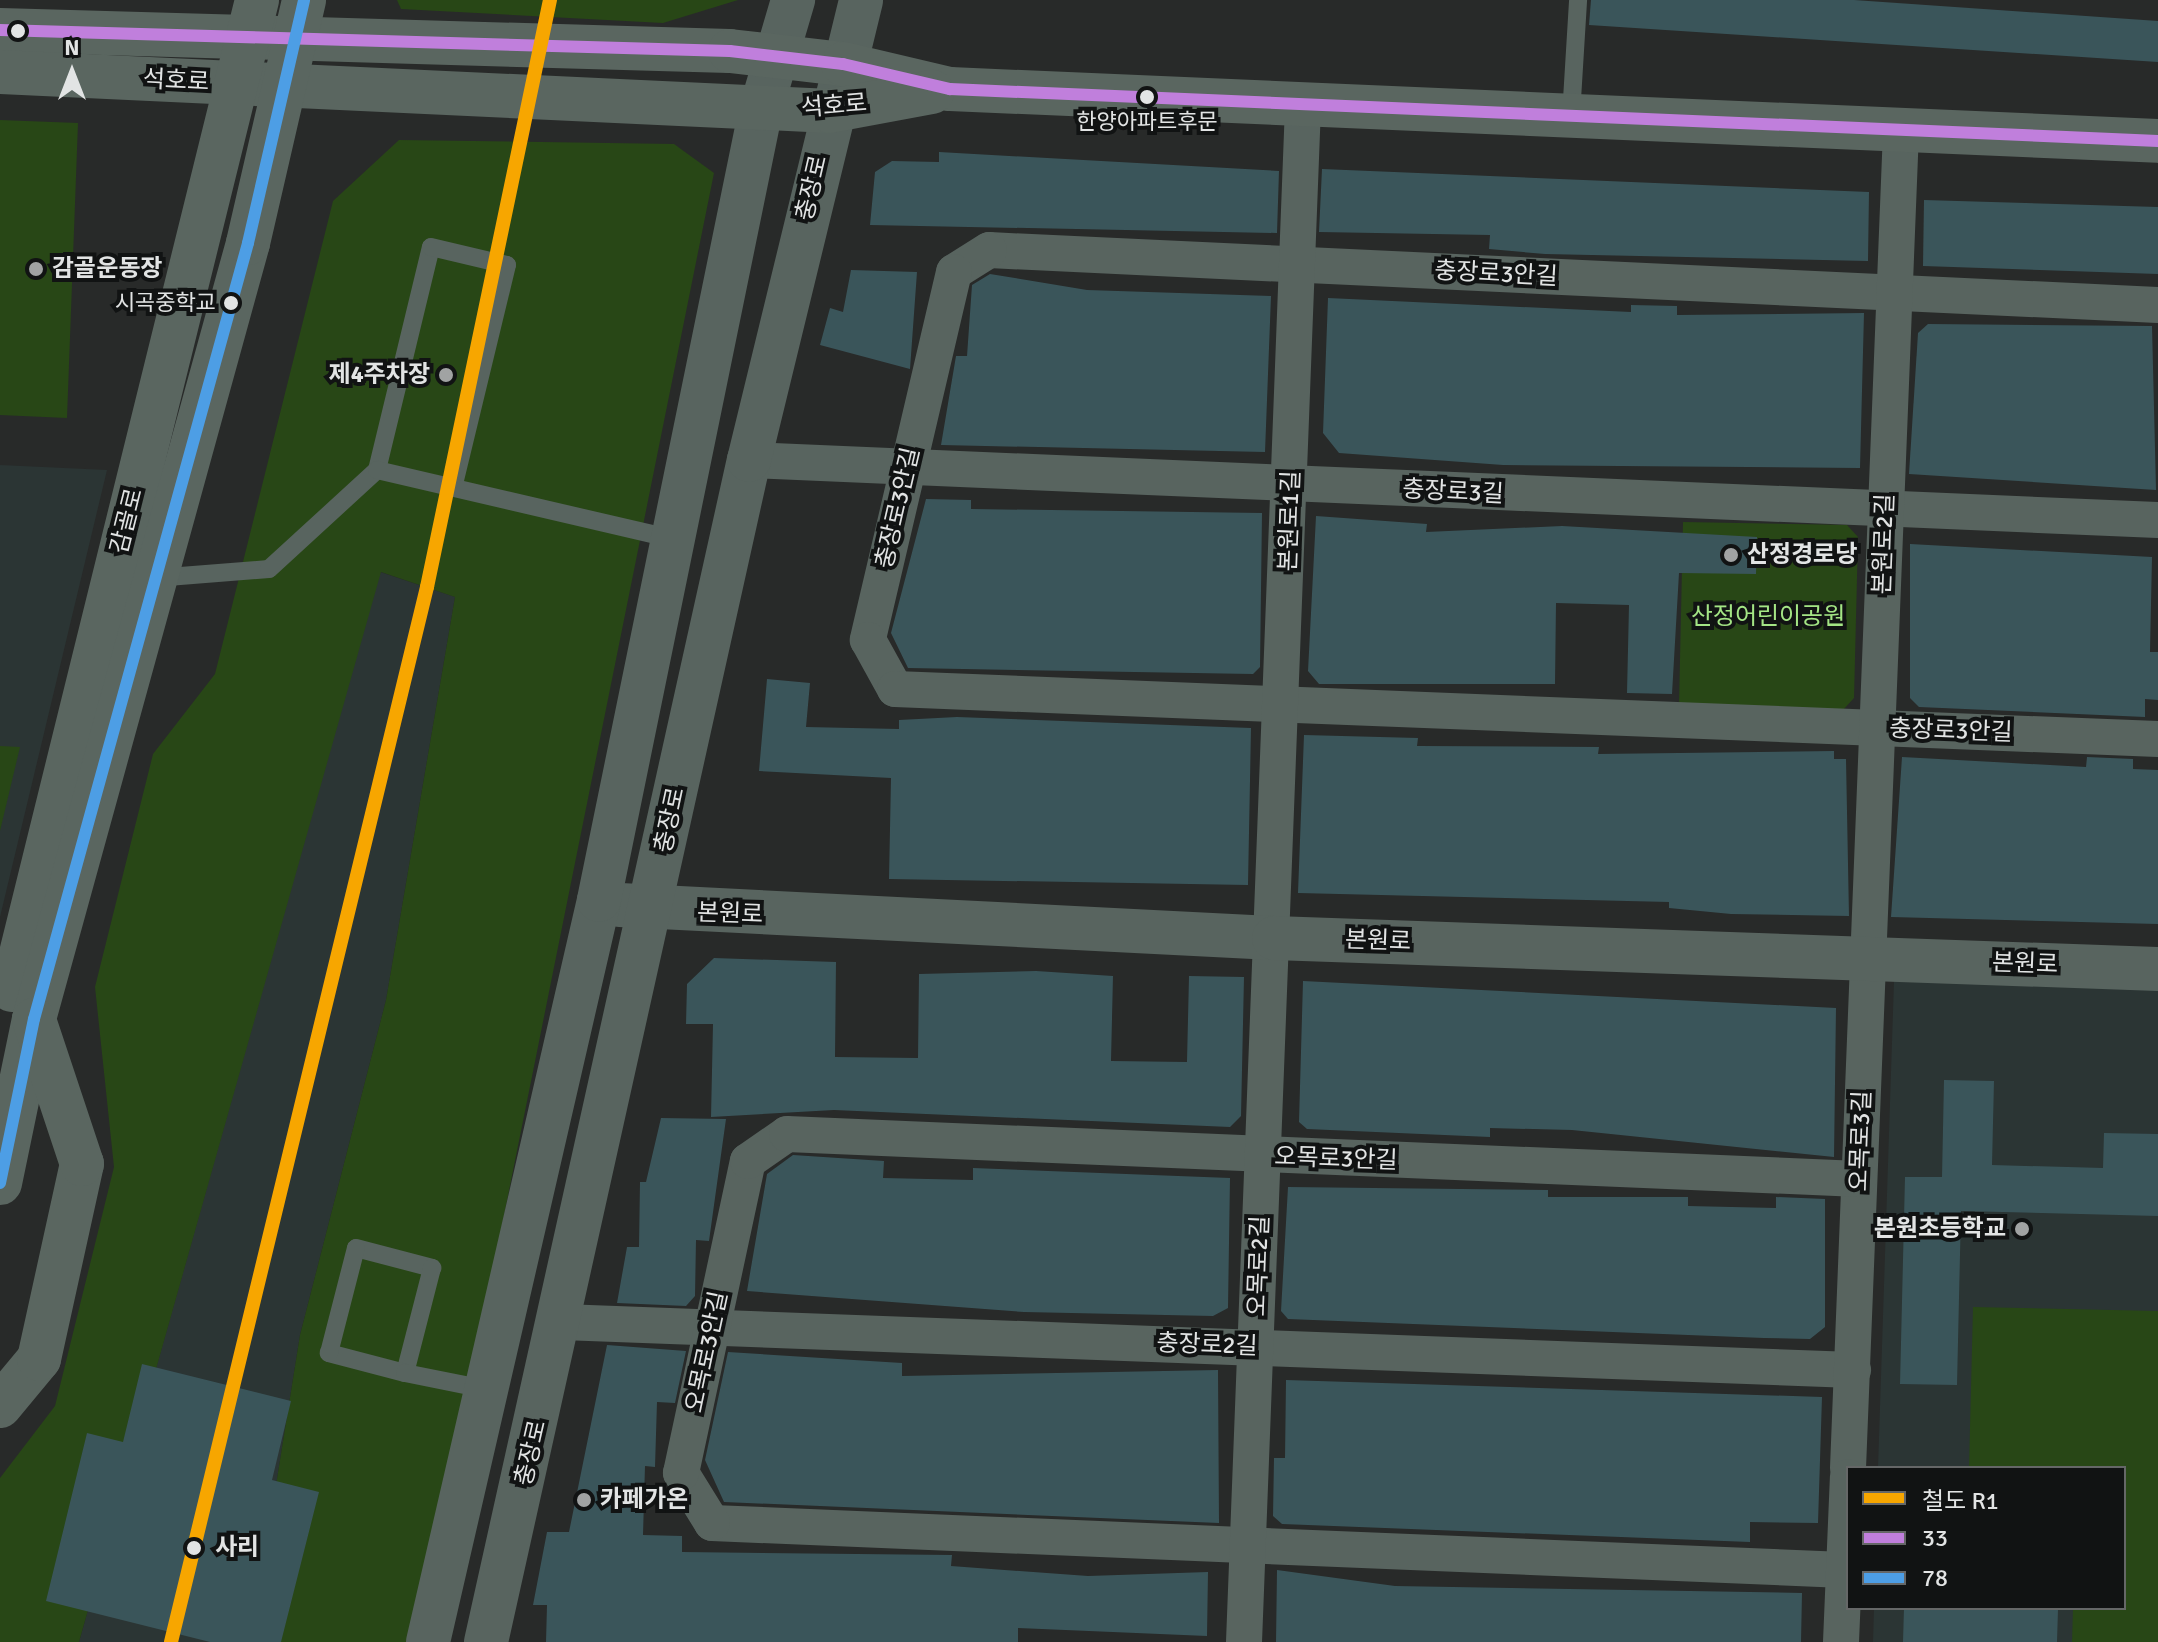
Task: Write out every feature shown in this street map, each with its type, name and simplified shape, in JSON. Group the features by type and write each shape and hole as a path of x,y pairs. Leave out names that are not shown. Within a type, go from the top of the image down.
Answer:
{"main road":[{"name":"석호로","path":"0,30 253,18 299,20 360,42 730,51 843,64 950,89 2158,141"},
{"name":"감골로","path":"0,1183 17,1031 253,18"},
{"name":"감골로","path":"17,1031 154,578 248,243 299,20"},
{"name":"석호로","path":"0,72 353,86 830,111 950,89"},
{"path":"0,1406 39,1359 82,1164 17,1031"}],"street":[{"path":"428,1642 599,900 761,109 793,0"},
{"name":"충장로","path":"486,1642 562,1322 749,460 830,111 861,0"},
{"name":"본원로1길","path":"1274,938 1303,105"},
{"name":"본원로2길","path":"1868,958 1892,294 1901,129"},
{"name":"충장로3안길","path":"2158,305 989,250 954,272 868,640 895,689 2158,739"},
{"name":"충장로3길","path":"749,460 906,472 1291,484 2158,520"},
{"name":"본원로","path":"599,900 650,911 1274,938 2158,969"},
{"name":"오목로2길","path":"1244,1642 1274,938"},
{"name":"오목로3길","path":"1848,1466 1868,958"},
{"name":"오목로3안길","path":"1844,1570 712,1523 681,1473 748,1161 787,1134 1263,1157 1859,1179"},
{"name":"충장로2길","path":"562,1322 712,1325 1853,1370"},
{"path":"1841,1642 1846,1524"}],"lane":[{"path":"1571,116 1578,0"},
{"path":"154,578 269,569 377,470 431,247 507,265 453,488"},
{"path":"377,470 674,539"},
{"path":"405,1373 432,1268 356,1248 329,1353 405,1373 485,1389"}],"shaded area":[{"path":"0,465 107,470 0,917"},
{"path":"380,572 455,597 386,1000 300,1335 251,1642 79,1642"},
{"name":"본원초등학교","path":"1894,981 2158,990 2158,1642 1873,1642 1874,1610 2126,1610 2126,1466 1878,1466"}],"green space":[{"path":"397,0 738,0 663,23 401,9"},
{"name":"감골운동장","path":"0,120 78,123 67,418 0,415"},
{"path":"399,140 674,144 714,173 436,1553 411,1642 251,1642 300,1335 386,1000 455,597 381,572 79,1642 0,1642 0,1478 55,1406 114,1167 95,987 153,754 215,674 333,201"},
{"name":"산정어린이공원","path":"1683,522 1847,525 1858,537 1854,698 1843,710 1679,706"},
{"path":"0,746 20,747 0,831"},
{"path":"1973,1307 2158,1311 2158,1642 2072,1642 2073,1610 2126,1610 2126,1466 1969,1466"}],"building":[{"path":"1591,0 1854,0 2158,21 2158,62 1589,25"},
{"path":"939,152 1279,171 1277,233 870,225 875,172 892,161 939,162"},
{"path":"1322,169 1869,192 1868,261 1545,254 1489,249 1490,235 1319,232"},
{"path":"1924,200 2158,207 2158,274 1923,266"},
{"path":"851,270 917,272 910,369 820,345 830,308 843,312"},
{"path":"990,274 1087,290 1271,296 1265,452 941,445 956,356 967,356 972,285"},
{"path":"1328,298 1631,312 1631,305 1677,306 1677,315 1864,313 1860,468 1503,465 1339,453 1323,433"},
{"path":"1928,324 2152,326 2156,490 1909,474 1918,333"},
{"path":"926,499 971,500 971,509 1262,513 1260,667 1253,674 908,668 891,633"},
{"path":"1316,516 1427,524 1426,532 1562,526 1757,537 1756,574 1679,573 1672,694 1627,693 1629,605 1556,603 1555,684 1319,684 1308,671"},
{"path":"1910,544 2152,557 2150,652 2158,652 2158,700 2145,699 2145,717 1919,707 1910,698"},
{"path":"767,679 810,683 806,727 899,729 899,720 957,717 1251,728 1248,885 889,879 891,778 759,771"},
{"path":"1304,735 1418,738 1417,746 1599,747 1598,754 1834,751 1834,759 1846,759 1849,916 1731,914 1669,908 1669,902 1298,893"},
{"path":"1902,757 2086,767 2087,757 2133,759 2133,769 2158,770 2158,924 1891,917"},
{"path":"714,958 836,962 835,1057 918,1058 919,974 1036,971 1113,976 1111,1061 1187,1062 1189,976 1244,977 1241,1116 1230,1127 834,1110 711,1117 713,1024 686,1024 687,984"},
{"path":"1303,981 1836,1008 1834,1157 1572,1130 1490,1128 1490,1137 1307,1129 1299,1122"},
{"path":"1944,1080 1994,1081 1992,1165 2103,1168 2104,1133 2158,1134 2158,1216 1961,1211 1957,1385 1900,1384 1905,1177 1942,1177"},
{"path":"661,1118 726,1119 709,1241 696,1240 695,1296 686,1306 617,1303 627,1247 639,1247 640,1182 646,1182"},
{"path":"793,1155 884,1161 883,1178 973,1180 973,1168 1230,1178 1228,1308 1213,1316 1024,1312 747,1291 767,1174"},
{"path":"1288,1187 1548,1190 1548,1197 1688,1197 1688,1206 1776,1208 1776,1197 1825,1199 1825,1327 1810,1339 1288,1319 1281,1311"},
{"path":"607,1345 686,1351 675,1403 657,1402 655,1467 645,1466 643,1535 682,1536 682,1552 952,1555 951,1566 1088,1576 1208,1572 1207,1636 1018,1628 1018,1642 546,1642 547,1605 533,1605 547,1532 569,1532"},
{"path":"728,1352 902,1363 902,1376 1218,1370 1219,1523 724,1502 705,1460"},
{"path":"142,1364 291,1401 272,1480 319,1492 281,1642 210,1642 46,1601 87,1433 123,1442"},
{"path":"1286,1380 1822,1397 1818,1523 1750,1522 1750,1542 1282,1524 1273,1516 1274,1458 1285,1458"},
{"path":"1277,1570 1395,1586 1802,1593 1801,1642 1276,1642"},
{"path":"1904,1610 2058,1610 2057,1642 1903,1642"}],"rail line":[{"name":"R1","path":"171,1642 427,587 550,0"}],"transit line":[{"name":"78","path":"0,1183 34,1019 248,243 304,0"},
{"name":"33","path":"0,30 730,51 843,64 950,89 2158,141"}],"place":[{"name":"한양아파트후문","path":"1147,97"},
{"name":"감골운동장","path":"36,269"},
{"name":"시곡중학교","path":"231,303"},
{"name":"제4주차장","path":"446,375"},
{"name":"산정경로당","path":"1731,555"},
{"name":"본원초등학교","path":"2022,1229"},
{"name":"카페가온","path":"584,1500"},
{"name":"사리","path":"194,1548"}]}
